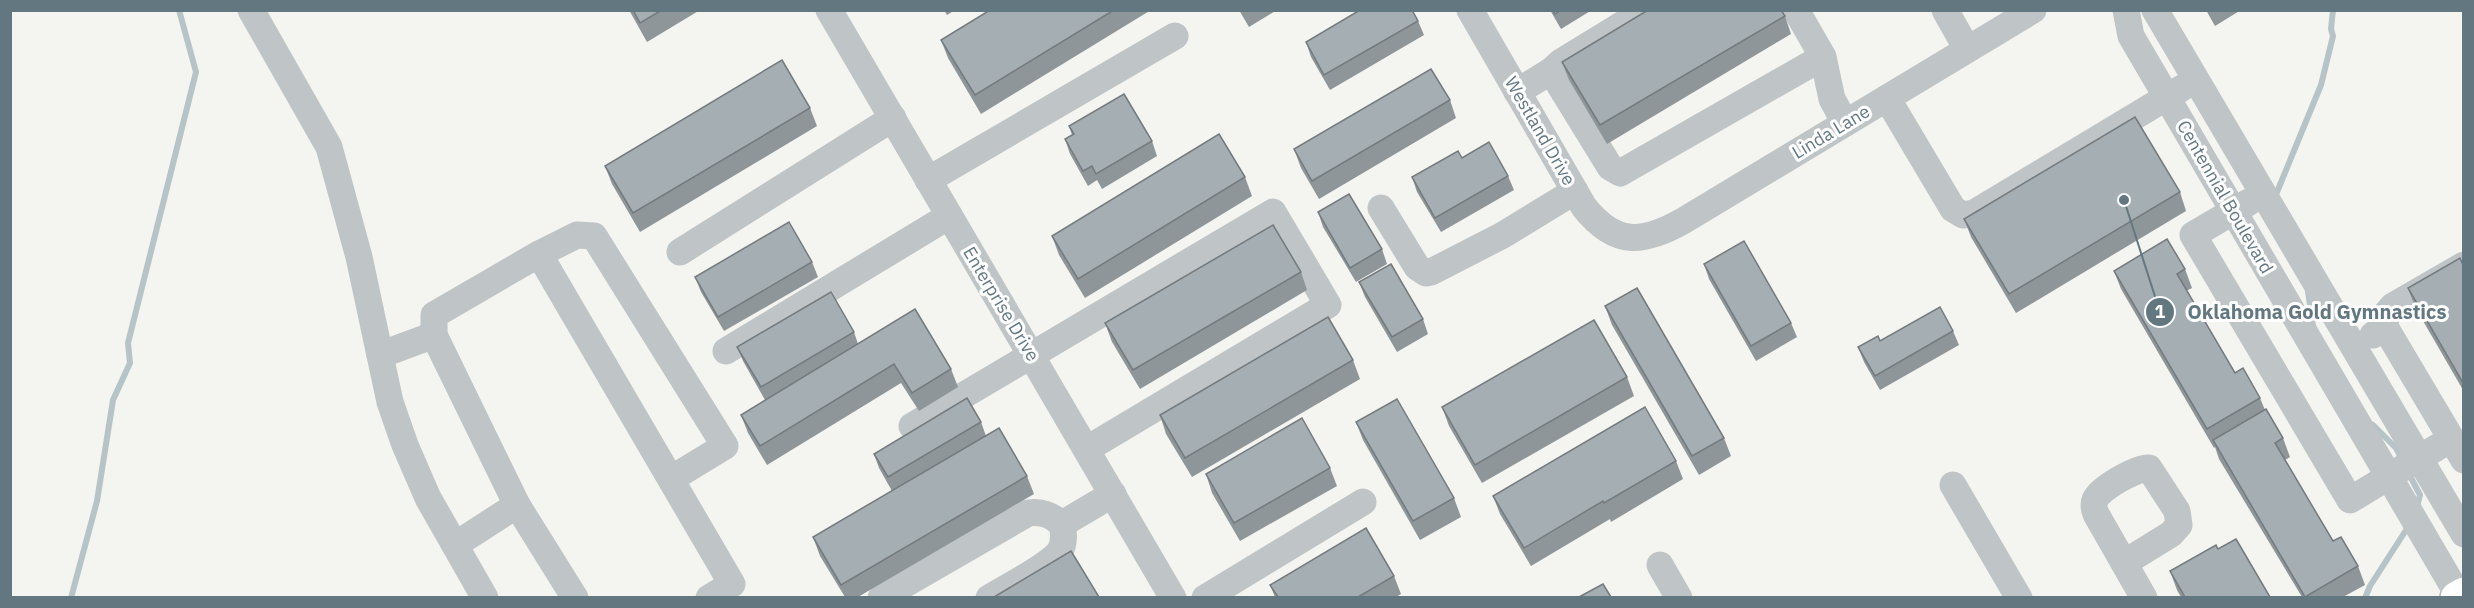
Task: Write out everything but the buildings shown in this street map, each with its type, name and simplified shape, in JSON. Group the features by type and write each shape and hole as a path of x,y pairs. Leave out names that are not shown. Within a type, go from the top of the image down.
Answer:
{"street":[{"path":"251,10 329,147 345,201 390,402 405,445 428,498 485,597"},
{"name":"Enterprise Drive","path":"829,10 1173,597"},
{"name":"Westland Drive","path":"1470,10 1595,222 1608,231 1624,237"},
{"path":"1517,92 1646,10"},
{"path":"1796,10 1823,57 1832,99 1845,123"},
{"path":"1945,10 1967,49"},
{"name":"Linda Lane","path":"1624,237 1643,238 1661,233 2033,10"},
{"name":"Centennial Boulevard","path":"2126,10 2130,36 2460,596"},
{"name":"Centennial Boulevard","path":"2155,10 2463,534"},
{"path":"928,180 1176,36"},
{"path":"1551,71 1610,167 1620,173 1823,57"},
{"path":"1887,98 1953,209 1963,215 1974,213 2197,79"},
{"path":"680,252 892,118"},
{"path":"1381,208 1417,267 1426,273 1503,235 1575,191"},
{"path":"2264,194 2193,235 2350,500 2419,457 2457,449 2385,327 2386,314 2392,306 2463,265"},
{"path":"912,426 1273,212 1328,305 1087,449"},
{"path":"726,351 949,216"},
{"path":"575,597 517,505 434,335 434,315 538,254 577,235 594,236 724,446 671,479"},
{"path":"538,254 732,584 709,597"},
{"path":"2354,348 2385,327"},
{"path":"380,355 434,335"},
{"path":"1953,485 2019,597"},
{"path":"1062,524 1113,494"},
{"path":"1204,597 1363,502"},
{"path":"455,545 517,505"},
{"path":"881,597 1028,513 1045,513 1062,524 1064,538 1061,550 1052,559 989,597"},
{"path":"2124,562 2144,597"},
{"path":"1660,565 1679,597"}],"waterway":[{"path":"71,598 97,501 113,400 130,363 128,343 196,72 179,10"},
{"path":"2275,197 2321,85 2333,36 2331,29 2333,10"},
{"path":"2308,291 2313,326"},
{"path":"2373,425 2396,448 2402,460"},
{"path":"2408,472 2420,495 2417,507"},
{"path":"2365,598 2370,586 2408,527"}],"place":[{"name":"Oklahoma Gold Gymnastics","path":"2124,200"}]}
